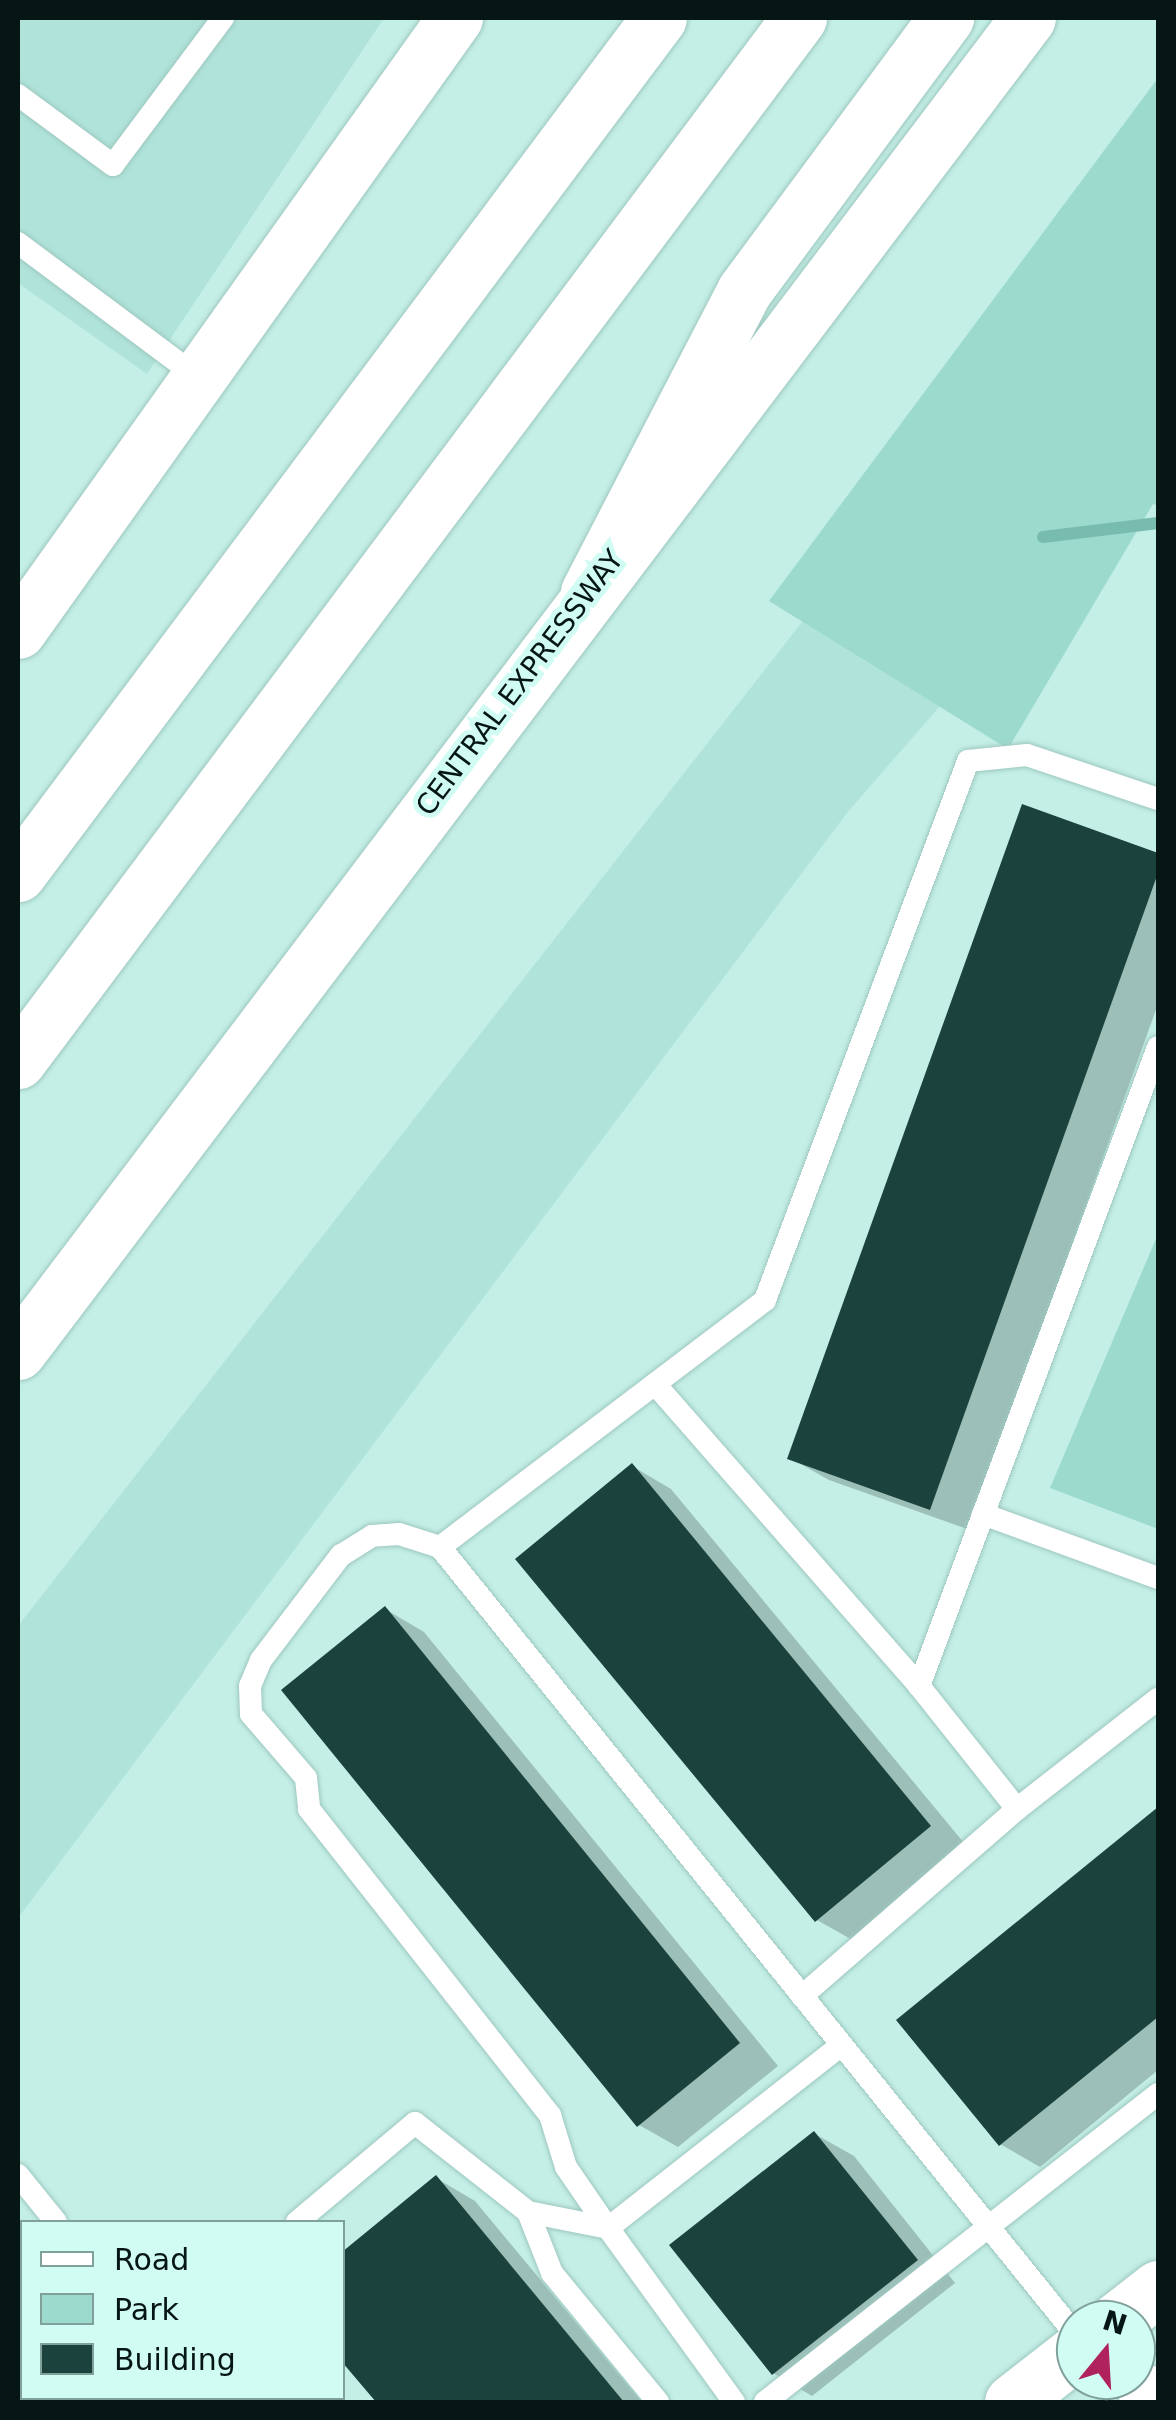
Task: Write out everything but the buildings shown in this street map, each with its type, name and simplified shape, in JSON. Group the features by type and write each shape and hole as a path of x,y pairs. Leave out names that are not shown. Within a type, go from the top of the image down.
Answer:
{"main road":[{"path":"18,631 195,375 455,18"},
{"path":"18,874 659,18"},
{"path":"18,1062 799,18"},
{"path":"588,592 744,291 946,18"},
{"name":"CENTRAL EXPRESSWAY","path":"18,1352 588,592 1028,18"},
{"path":"1012,2402 1056,2368"},
{"path":"1146,2402 1158,2393"}],"lane":[{"path":"18,95 113,166 223,18"},
{"path":"18,242 195,375"},
{"path":"440,1548 765,1300 968,761 1027,755 1158,799"},
{"path":"918,1686 1158,1048"},
{"path":"655,1384 918,1686 1016,1809"},
{"path":"983,1514 1158,1578"},
{"path":"734,2402 566,2167 550,2115 309,1810 306,1778 251,1714 250,1686 261,1660 341,1555 372,1536 399,1534 440,1548 1056,2310"},
{"path":"802,1996 1016,1809 1158,1699"},
{"path":"300,2220 415,2123 528,2212 608,2228 841,2044"},
{"path":"765,2402 1158,2094"},
{"path":"18,2174 54,2220"},
{"path":"528,2212 552,2273 658,2402"}],"shaded area":[{"path":"18,18 384,18 147,374 18,283"},
{"path":"1158,231 1158,455 847,813 18,1918 18,1626 802,622"}],"green space":[{"path":"1158,78 1158,506 1153,504 1008,749 769,601"},
{"path":"1158,1234 1158,1529 1050,1488"}],"waterway":[{"path":"1043,537 1158,523"}]}
